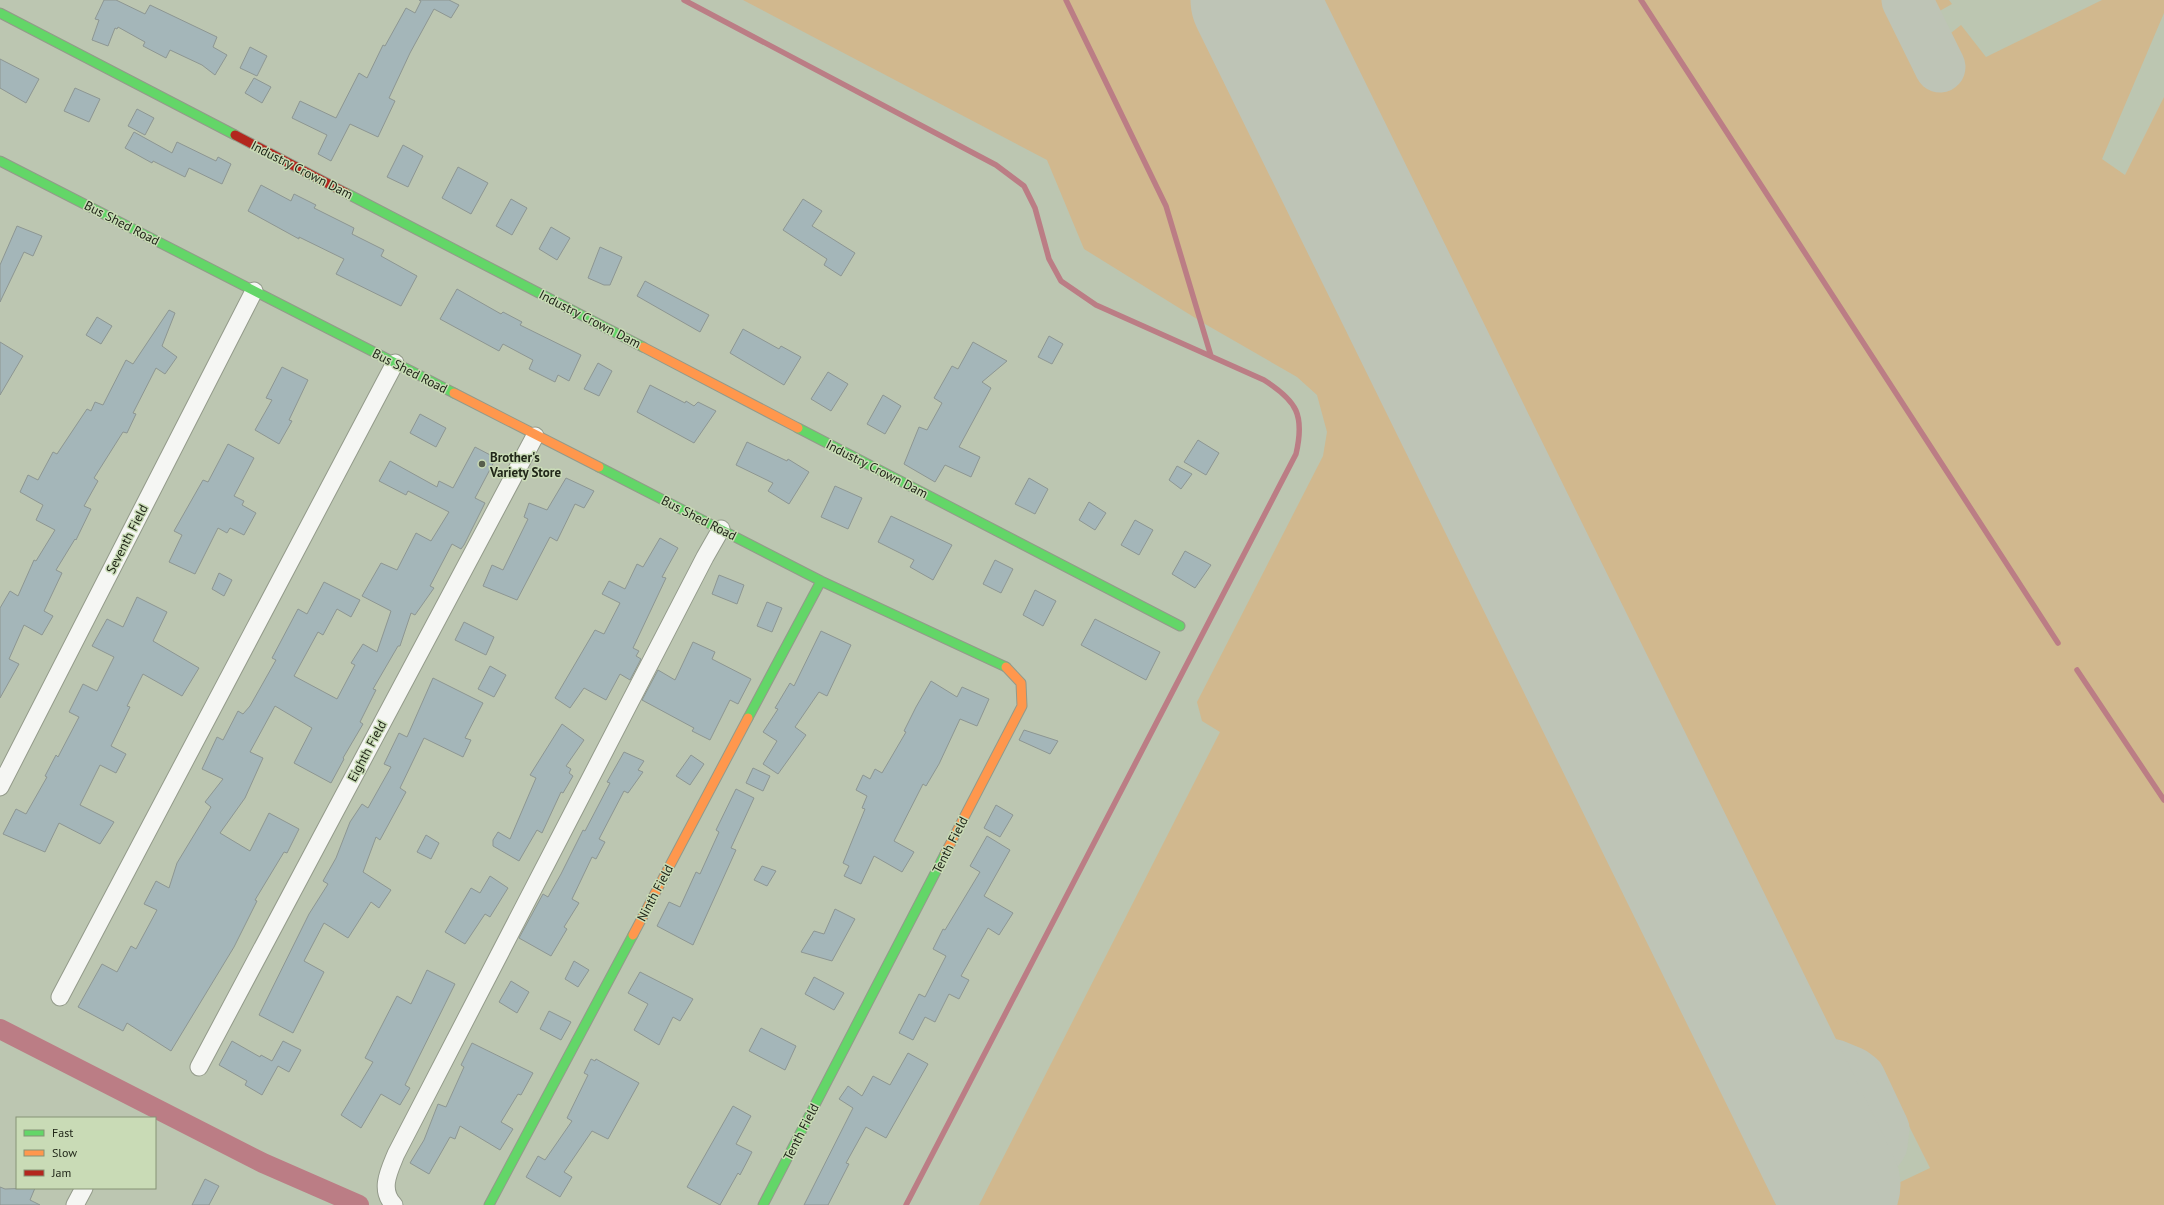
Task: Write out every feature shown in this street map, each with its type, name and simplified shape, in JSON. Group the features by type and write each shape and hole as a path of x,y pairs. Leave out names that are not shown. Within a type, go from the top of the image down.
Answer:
{"street":[{"name":"Industry Crown Dam","path":"0,13 1180,626"},
{"name":"Bus Shed Road","path":"0,161 821,581"},
{"name":"Seventh Field","path":"0,788 254,291"},
{"path":"60,997 395,363"},
{"name":"Eighth Field","path":"199,1066 535,436"},
{"path":"394,1205 389,1200 386,1183 396,1154 721,529"},
{"name":"Ninth Field","path":"489,1205 821,581"},
{"name":"Tenth Field","path":"763,1205 1022,706 1021,683 1006,667 821,581"},
{"path":"75,1205 83,1189"}],"shaded area":[{"path":"743,0 1206,0 1795,1205 979,1205 1220,732 1202,721 1197,702 1323,456 1327,432 1317,395 1297,377 1205,324 1084,249 1047,160"},
{"path":"1302,0 1893,0 1934,83 1956,73 1942,40 1961,25 1986,57 2102,0 2164,0 2164,13 2102,159 2125,175 2164,97 2164,1205 1852,1205 1930,1168 1879,1066 1835,1051 1825,1046 1807,1033 1800,1024 1634,667"},
{"path":"1920,0 1949,0 1952,4 1929,17"}],"building":[{"path":"104,0 116,0 145,14 150,5 217,37 213,47 227,55 215,75 202,65 170,50 166,58 143,46 145,42 118,27 117,29 115,28 108,46 92,40 99,20 95,19"},
{"path":"419,0 449,0 459,5 451,18 434,9 410,53 389,98 395,101 378,137 350,124 331,161 318,154 327,135 292,118 300,101 336,118 359,73 367,78 383,45 385,46 406,8 415,13 421,1"},
{"path":"250,47 267,56 257,76 240,68"},
{"path":"0,59 39,79 26,103 0,88"},
{"path":"254,78 271,87 262,103 245,93"},
{"path":"75,88 100,99 89,122 64,111"},
{"path":"137,109 154,118 145,135 128,126"},
{"path":"134,132 172,153 177,142 216,161 218,157 231,164 222,184 189,168 185,177 153,161 152,163 125,148"},
{"path":"403,145 423,156 408,187 387,177"},
{"path":"458,167 488,183 471,214 442,198"},
{"path":"261,185 291,201 294,194 316,205 314,208 354,228 352,234 384,250 381,256 417,276 401,306 336,274 344,259 299,237 299,239 248,211"},
{"path":"511,199 527,208 512,235 496,226"},
{"path":"803,199 822,211 812,226 855,253 841,276 824,265 827,259 783,230"},
{"path":"17,226 42,236 33,256 24,252 0,302 0,265"},
{"path":"551,227 570,238 557,260 539,249"},
{"path":"600,247 622,257 610,285 604,285 588,278"},
{"path":"645,281 709,315 700,332 637,296"},
{"path":"457,289 501,314 503,312 522,322 520,325 581,355 569,381 558,375 555,382 529,369 533,360 503,344 499,351 440,319"},
{"path":"169,310 175,313 162,346 177,357 165,374 156,368 133,413 136,414 127,433 123,432 94,478 98,481 84,506 91,509 76,540 75,539 56,570 62,573 44,611 53,616 42,635 24,625 9,659 19,664 0,698 0,608 10,591 18,596 34,560 36,561 55,530 36,520 43,505 20,492 28,475 38,480 53,452 57,454 87,409 91,411 95,402 103,405 126,360 133,364"},
{"path":"97,317 112,326 101,344 86,335"},
{"path":"743,329 779,349 781,346 801,357 784,385 730,353"},
{"path":"1049,336 1063,344 1052,364 1038,357"},
{"path":"0,342 23,356 0,395"},
{"path":"973,342 1007,361 982,382 991,388 959,447 980,457 971,477 945,465 935,482 904,464 919,427 927,430 942,403 934,398 952,366 958,369"},
{"path":"598,363 612,371 599,396 584,389"},
{"path":"282,367 308,380 289,420 292,421 279,444 255,430 272,400 266,398"},
{"path":"828,372 848,384 831,411 811,399"},
{"path":"650,385 685,403 686,401 694,406 698,402 716,411 694,443 637,412"},
{"path":"883,395 901,406 885,434 867,424"},
{"path":"420,414 446,428 436,447 410,433"},
{"path":"1198,440 1219,453 1206,475 1184,462"},
{"path":"747,442 787,461 788,459 809,472 789,504 768,491 773,483 736,465"},
{"path":"228,444 254,458 234,496 244,501 242,505 256,513 244,535 230,528 227,533 218,528 195,574 169,562 182,535 174,531 203,480 208,482"},
{"path":"475,447 496,458 475,498 485,503 464,545 461,549 452,544 430,586 434,588 415,615 411,613 400,646 398,646 373,689 376,690 360,722 363,724 343,758 344,759 331,783 294,763 312,728 275,706 250,752 263,758 245,798 220,833 250,851 269,813 299,829 287,853 284,852 255,900 257,901 234,947 171,1051 127,1023 123,1031 78,1007 102,964 117,972 131,946 136,949 157,910 144,904 156,881 169,888 177,863 211,807 205,802 223,779 202,769 217,737 223,740 238,711 243,714 250,706 276,660 272,658 298,609 307,614 324,582 360,600 351,617 337,609 323,635 318,632 294,676 337,699 355,665 351,663 363,644 377,652 391,611 362,596 381,563 397,570 416,533 431,541 449,512 408,491 406,495 379,481 390,461 437,487 439,481 453,488"},
{"path":"1177,466 1192,474 1181,489 1169,480"},
{"path":"566,478 594,491 584,508 575,504 557,541 550,537 517,600 483,586 492,565 503,570 528,519 524,517 529,503 547,510"},
{"path":"1029,478 1048,489 1035,514 1015,504"},
{"path":"835,486 862,498 848,529 821,517"},
{"path":"1089,502 1106,513 1095,530 1079,520"},
{"path":"891,516 952,545 933,580 910,567 914,560 878,542"},
{"path":"1135,520 1153,530 1139,555 1121,545"},
{"path":"660,538 678,548 662,577 666,578 633,648 639,651 636,656 641,659 630,680 620,674 606,700 584,688 570,708 555,698 595,630 604,634 620,603 602,594 609,581 625,589 637,564 643,567"},
{"path":"1185,551 1211,565 1195,588 1172,574"},
{"path":"995,560 1013,569 1001,593 983,584"},
{"path":"219,573 232,580 224,596 212,589"},
{"path":"719,575 744,585 737,604 712,594"},
{"path":"1035,590 1056,601 1043,626 1023,615"},
{"path":"137,597 167,612 153,641 199,668 182,696 143,674 127,706 130,707 111,746 126,754 116,773 100,765 80,805 114,822 100,844 59,823 45,852 3,834 16,809 26,814 47,777 45,776 56,755 58,757 79,717 69,712 83,684 97,691 114,657 92,646 107,619 123,627"},
{"path":"767,602 782,608 772,632 757,626"},
{"path":"1095,619 1160,652 1146,680 1081,645"},
{"path":"464,622 494,637 486,655 455,640"},
{"path":"821,631 851,645 827,696 819,692 795,727 806,735 778,774 763,764 777,741 763,732 778,709 775,708 790,683 794,686"},
{"path":"693,642 715,652 712,659 751,679 738,704 730,700 710,740 692,731 694,728 642,700 658,670 675,680"},
{"path":"490,666 506,675 494,697 478,689"},
{"path":"433,678 483,703 465,738 471,740 463,757 424,738 400,788 406,792 380,840 376,837 363,872 391,890 379,908 371,902 348,938 324,923 304,961 324,972 293,1033 259,1015 309,914 328,884 323,881 336,858 350,822 362,804 368,808 391,767 384,764 399,733 407,737"},
{"path":"931,681 957,697 962,687 989,699 977,726 960,719 939,764 926,786 923,784 894,841 914,852 902,872 874,856 861,884 844,876 849,866 843,863 865,809 862,808 867,796 856,790 863,775 870,779 875,769 882,773 906,732 904,731"},
{"path":"562,724 584,740 566,766 571,769 569,773 573,776 563,793 561,792 542,833 537,830 519,861 493,846 493,840 498,832 510,839 536,778 530,775"},
{"path":"1024,730 1058,741 1050,754 1019,740"},
{"path":"624,752 644,761 638,770 643,772 628,793 624,791 599,839 605,842 596,859 592,857 572,899 579,903 564,927 567,929 551,956 519,938 543,894 548,897 561,874 583,830 585,831 610,783 607,782"},
{"path":"691,755 704,764 690,785 676,776"},
{"path":"753,768 770,776 763,791 746,783"},
{"path":"736,789 754,798 731,848 736,850 693,945 657,926 669,902 680,907 696,872 700,874 719,832 716,830"},
{"path":"996,805 1013,815 1000,837 984,828"},
{"path":"426,835 439,843 431,859 417,852"},
{"path":"987,836 1010,850 984,896 1013,913 999,935 988,928 961,976 969,980 959,999 949,994 935,1022 925,1017 913,1040 899,1033 919,994 925,997 946,956 933,949 943,929 945,930 980,872 970,866"},
{"path":"762,866 776,871 767,886 754,880"},
{"path":"490,876 508,888 490,917 485,914 465,944 445,932 471,888 480,893"},
{"path":"835,909 855,919 832,961 801,952 814,931 824,934"},
{"path":"574,961 589,970 578,987 565,979"},
{"path":"427,970 455,984 405,1085 410,1088 400,1105 381,1094 361,1128 341,1115 373,1062 365,1058 397,996 411,1004"},
{"path":"640,972 693,999 680,1021 673,1017 659,1045 634,1030 648,1004 628,993"},
{"path":"814,977 844,993 834,1010 805,994"},
{"path":"511,981 529,992 517,1013 499,1002"},
{"path":"549,1011 571,1022 561,1040 540,1029"},
{"path":"761,1028 796,1046 785,1070 749,1051"},
{"path":"232,1041 260,1057 261,1055 272,1061 283,1041 301,1050 289,1072 278,1066 262,1095 245,1085 247,1081 219,1065"},
{"path":"472,1043 533,1073 521,1095 518,1094 501,1122 513,1129 500,1150 460,1126 455,1139 450,1137 429,1174 410,1163 424,1140 438,1104 446,1107 464,1067 461,1065"},
{"path":"908,1053 928,1064 886,1138 866,1127 846,1163 849,1164 828,1205 804,1205 853,1108 839,1099 848,1086 862,1096 873,1076 890,1085"},
{"path":"591,1059 595,1061 596,1059 639,1083 608,1139 592,1131 564,1172 572,1177 560,1197 526,1177 538,1156 545,1160 572,1121 567,1118 588,1075 584,1073"},
{"path":"733,1106 751,1116 736,1144 752,1152 740,1175 738,1173 720,1205 687,1187"},
{"path":"205,1179 219,1186 209,1205 192,1205"},
{"path":"0,1187 5,1189 35,1189 30,1200 40,1205 0,1205"}],"waterway":[{"path":"684,0 996,165 1024,186 1035,208 1049,259 1061,281 1096,305 1264,380 1291,402 1299,419 1299,440 1296,454 906,1205"},
{"path":"1066,0 1166,206 1211,356"},
{"path":"1641,0 2058,643"},
{"path":"2077,670 2164,800"},
{"path":"0,1029 263,1163 359,1205"}],"taxiway":[{"path":"1907,0 1940,67"},
{"path":"1720,947 1758,1014 1776,1040 1801,1057 1835,1065 1852,1072 1860,1078 1884,1129 1882,1145 1874,1156 1832,1175"}],"runway":[{"path":"1254,0 1837,1185"}],"traffic: fast":[{"path":"0,13 235,135"},
{"path":"0,161 454,393"},
{"path":"346,193 643,347"},
{"path":"798,428 1180,626"},
{"path":"599,467 821,581 1006,667"},
{"path":"748,718 821,581"},
{"path":"763,1205 945,854"},
{"path":"489,1205 633,935"}],"traffic: slow":[{"path":"643,347 798,428"},
{"path":"454,393 599,467"},
{"path":"945,854 1022,706 1021,683 1006,667"},
{"path":"633,935 748,718"}],"traffic: jam":[{"path":"235,135 346,193"}],"place":[{"name":"Brother's Variety Store","path":"482,464"}]}
